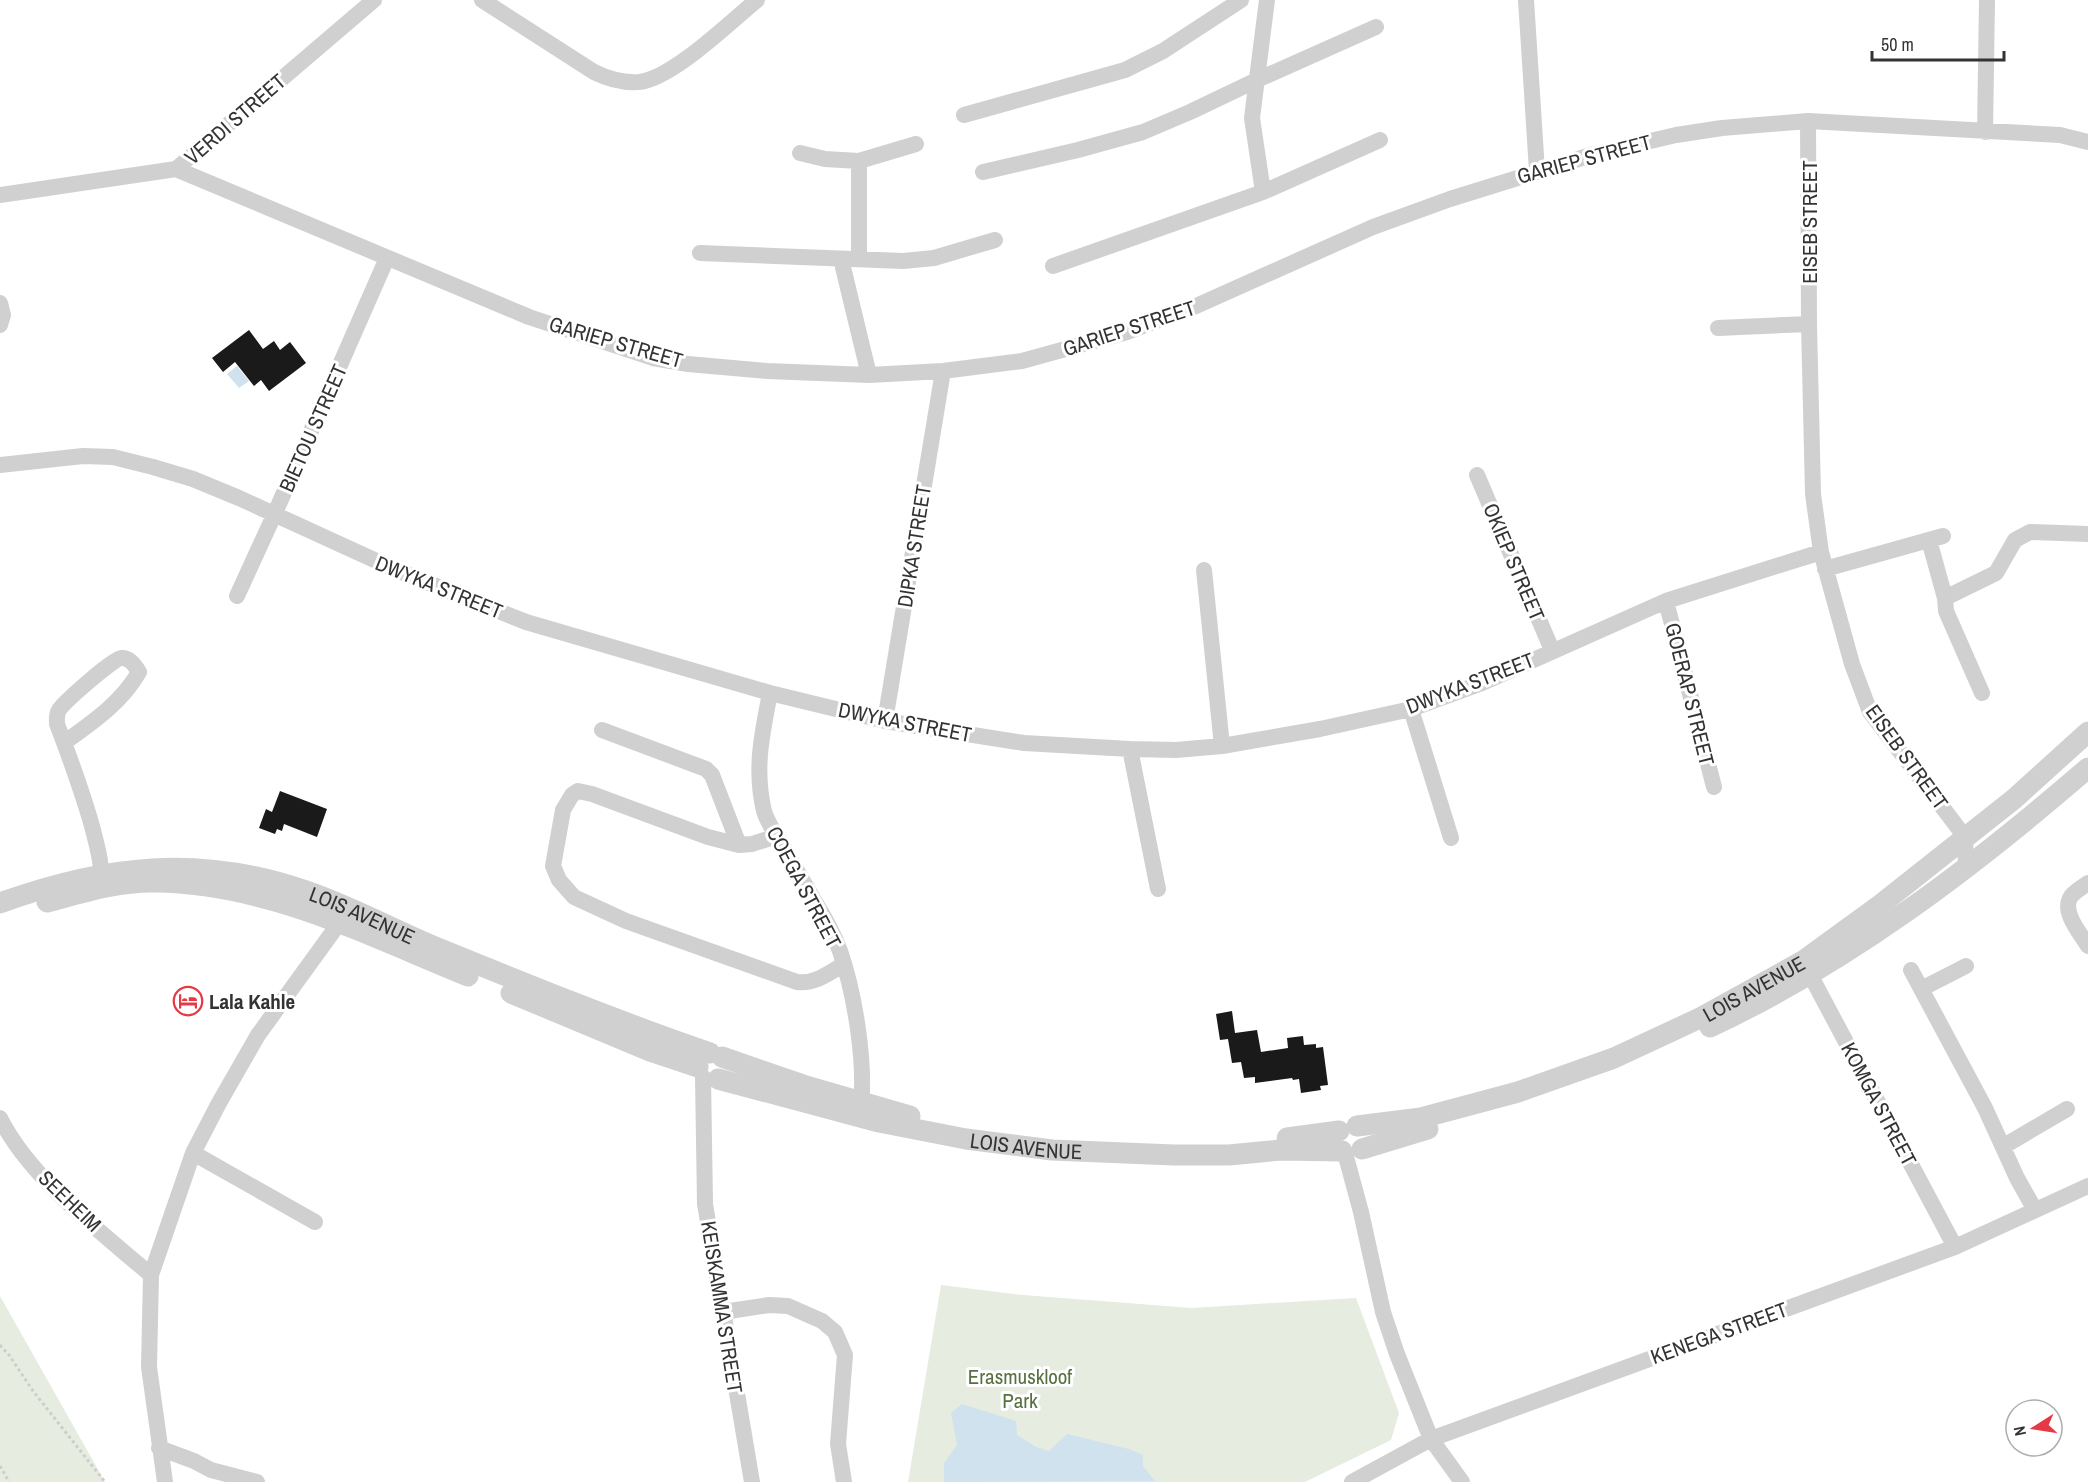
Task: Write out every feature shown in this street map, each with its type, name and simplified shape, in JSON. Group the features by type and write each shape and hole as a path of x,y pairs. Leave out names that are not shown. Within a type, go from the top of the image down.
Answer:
{"street":[{"name":"VERDI STREET","path":"0,195 176,169 374,0"},
{"path":"482,0 594,72 609,79 625,82 641,82 673,69 757,0"},
{"path":"964,116 1125,70 1163,51 1241,0"},
{"path":"1263,192 1252,118 1267,0"},
{"path":"1526,0 1537,171"},
{"path":"1985,132 1988,0"},
{"path":"983,172 1143,132 1376,27"},
{"name":"GARIEP STREET","path":"176,169 529,317 653,358 688,364 869,375 943,371 1022,361 1127,332 1206,302 1373,227 1450,199 1591,155 1676,135 1722,128 1808,121 2060,135 2088,142"},
{"name":"EISEB STREET","path":"1808,121 1813,494 1821,552 1852,664 1870,712 1965,837"},
{"path":"1053,267 1263,192 1380,140"},
{"path":"800,153 825,159 859,161 916,144"},
{"path":"859,161 859,259"},
{"path":"700,253 903,261 934,258 995,240"},
{"name":"BIETOU STREET","path":"237,596 387,258"},
{"path":"841,259 869,375"},
{"path":"0,303 3,315 0,325"},
{"path":"1718,328 1809,324"},
{"name":"DIPKA STREET","path":"885,721 943,371"},
{"name":"DWYKA STREET","path":"0,465 83,456 112,458 153,466 193,479 275,513 394,569 526,622 770,693 885,721 1024,743 1130,749 1176,750 1222,746 1320,729 1411,709 1482,683 1666,601 1821,552"},
{"name":"OKIEP STREET","path":"1477,474 1552,650"},
{"path":"1945,598 1996,573 2015,540 2030,532 2088,534"},
{"path":"1825,569 1936,538 1946,611 1982,693"},
{"path":"1204,570 1222,746"},
{"name":"GOERAP STREET","path":"1666,601 1714,787"},
{"path":"65,742 109,708 132,684 139,672 127,659 117,658 64,703 57,714 57,724 84,797 101,881"},
{"name":"COEGA STREET","path":"770,693 758,771 765,814 828,923 840,949 860,1055 861,1110"},
{"path":"1411,709 1451,838"},
{"path":"602,730 712,774 739,845"},
{"name":"LOIS AVENUE","path":"1807,968 1880,905 2014,799 2088,732"},
{"path":"1130,749 1158,889"},
{"name":"LOIS AVENUE","path":"0,915 101,881 160,867 192,868 250,875 307,891 344,916 514,979 711,1069 792,1082 861,1110 1040,1137 1129,1144 1262,1141 1351,1144 1420,1118 1563,1077 1614,1058 1807,968 1888,924 1997,845 2088,768"},
{"path":"777,836 752,844 739,845 708,837 592,794 578,791 572,795 563,810 554,866 559,880 574,897 626,921 797,982 816,980 844,964"},
{"path":"1966,867 1965,837 1997,845"},
{"name":"LOIS AVENUE","path":"0,903 55,885 101,881"},
{"path":"2088,883 2072,895 2068,905 2070,916 2088,946"},
{"path":"165,1482 149,1367 151,1275 193,1153 219,1103 258,1035 344,916"},
{"path":"1921,989 1966,966"},
{"name":"KOMGA STREET","path":"1807,968 1955,1246"},
{"path":"1911,970 2004,1146 2017,1178 2035,1210"},
{"name":"KEISKAMMA STREET","path":"711,1069 710,1116 704,1130 705,1204 752,1482"},
{"path":"2004,1146 2067,1109"},
{"name":"SEEHEIM","path":"0,1118 15,1144 58,1193 151,1275"},
{"path":"1351,1144 1361,1212 1383,1312 1431,1439 1462,1482"},
{"path":"193,1153 315,1222"},
{"name":"KENEGA STREET","path":"1352,1482 1431,1439 1955,1246 2088,1186"},
{"path":"723,1312 769,1305 788,1306 822,1321 835,1332 845,1355 838,1444 844,1482"},
{"path":"159,1448 211,1470 258,1482"}],"path":[{"path":"0,1345 105,1482"},
{"path":"0,1466 9,1482"}],"green space":[{"name":"Erasmuskloof Park","path":"941,1285 1023,1295 1192,1308 1356,1298 1399,1413 1391,1440 1305,1482 908,1482"},
{"path":"0,1296 105,1482 0,1482"}],"water":[{"path":"237,366 249,381 239,388 227,374"},
{"path":"962,1404 1016,1421 1017,1435 1036,1447 1049,1451 1067,1434 1129,1449 1143,1455 1143,1466 1155,1481 944,1482 944,1463 957,1445 951,1413"}],"building":[{"path":"249,330 263,349 274,341 280,350 290,342 306,363 269,391 261,380 254,386 235,362 223,372 212,358"},
{"path":"280,791 327,809 317,837 284,824 282,831 277,829 275,834 259,828 266,809 272,812"},
{"path":"1232,1011 1235,1033 1257,1030 1261,1052 1288,1048 1287,1038 1303,1036 1304,1045 1316,1044 1316,1048 1323,1047 1328,1085 1320,1086 1321,1090 1301,1093 1299,1079 1255,1083 1255,1077 1244,1078 1241,1062 1232,1063 1228,1039 1220,1040 1216,1014"}],"place":[{"name":"Lala Kahle","path":"188,1001"}]}
